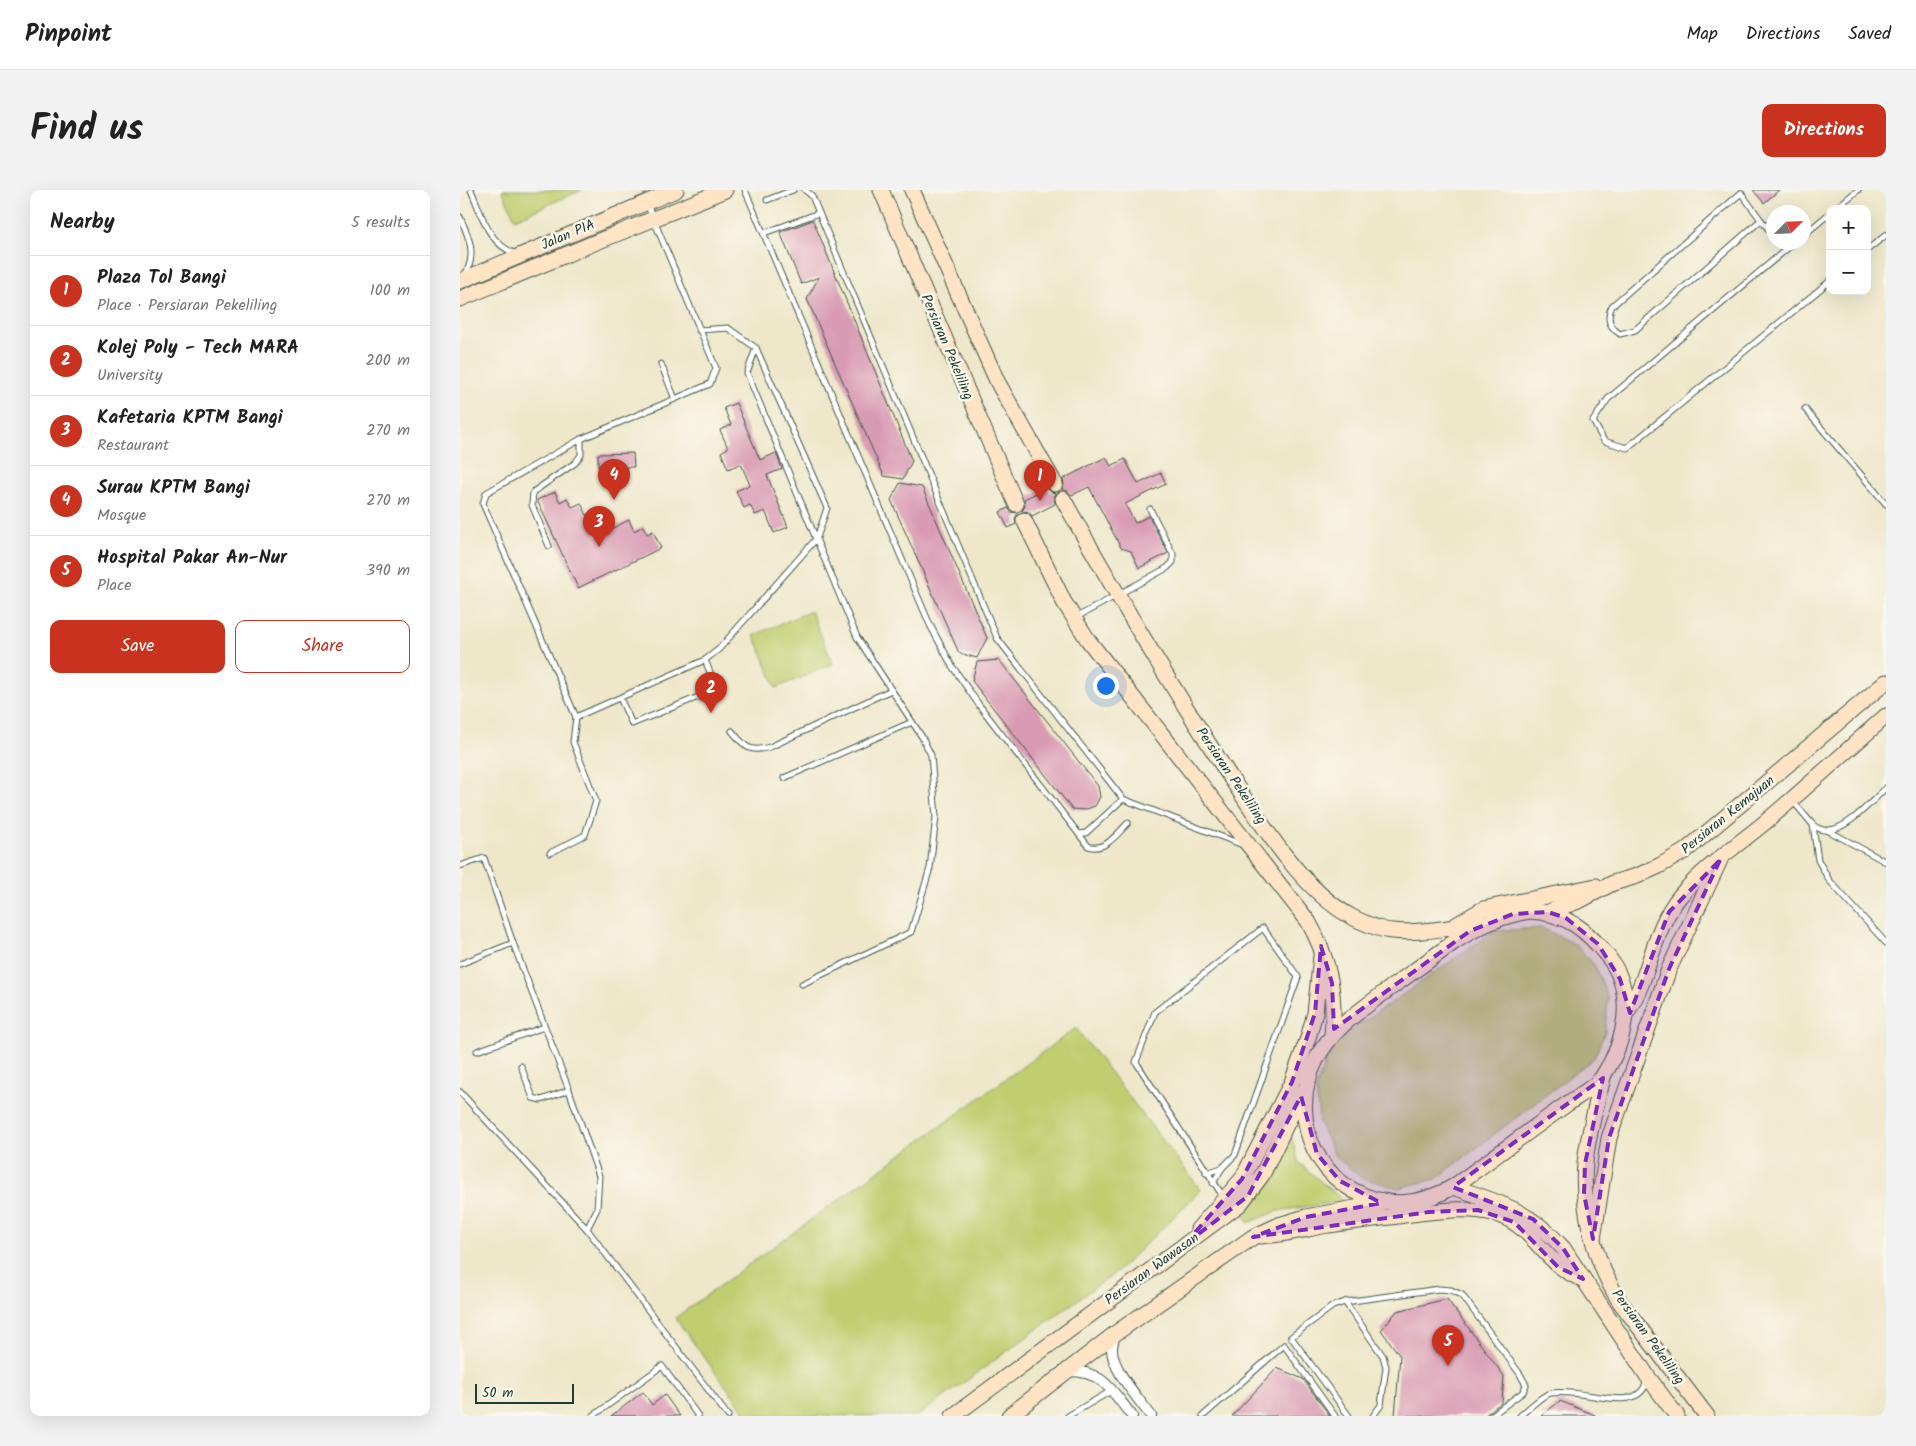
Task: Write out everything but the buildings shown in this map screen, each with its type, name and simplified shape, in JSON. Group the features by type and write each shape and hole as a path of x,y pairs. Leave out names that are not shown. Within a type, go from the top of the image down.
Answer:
{"main road":[{"name":"Jalan P1A","path":"461,281 676,190"},
{"path":"460,299 726,190"},
{"name":"Persiaran Pekeliling","path":"881,190 976,415 1016,504"},
{"path":"912,190 998,383 1055,484"},
{"name":"Persiaran Pekeliling","path":"1063,499 1117,595 1247,803 1297,870 1317,891 1334,906 1353,917 1390,931 1410,931 1487,923"},
{"name":"Persiaran Pekeliling","path":"1024,520 1050,575 1088,640 1308,921 1321,946 1332,983 1334,1018 1332,1035"},
{"name":"Persiaran Kemajuan","path":"1548,912 1581,900 1613,883 1637,876 1685,851 1886,682"},
{"name":"Persiaran Kemajuan","path":"1627,1012 1643,982 1655,944 1669,912 1686,890 1792,800 1886,716"},
{"path":"1593,1239 1609,1138 1669,969 1720,860"},
{"path":"1455,926 1483,909 1613,883"},
{"path":"1487,923 1512,914 1530,911 1548,912 1566,918 1584,930 1611,960 1625,995 1627,1012"},
{"name":"Persiaran Wawasan","path":"953,1416 1240,1204 1248,1196 1262,1175 1315,1062 1332,1035 1346,1020 1454,942 1487,923"},
{"path":"1183,1246 1242,1179 1292,1082 1308,1038 1318,990 1321,946"},
{"name":"Persiaran Pekeliling","path":"1627,1012 1623,1030 1603,1078 1585,1164 1584,1194 1593,1239 1604,1271 1616,1294 1707,1416"},
{"path":"1009,1416 1116,1333 1253,1237 1280,1224 1388,1202 1425,1199 1453,1187 1603,1078"},
{"path":"1306,1084 1304,1115 1306,1129 1316,1154 1346,1186 1369,1198 1388,1202"},
{"name":"Persiaran Pekeliling","path":"1453,1187 1494,1200 1533,1219 1549,1233 1563,1248 1648,1376 1677,1416"},
{"path":"1253,1237 1282,1235 1327,1225 1429,1212 1478,1210 1497,1214 1514,1222 1530,1235 1558,1266 1571,1275 1583,1279"}],"street":[{"path":"1116,1333 1112,1348 1114,1360 1124,1378 1151,1416"},
{"path":"1067,1371 1086,1371 1096,1375 1132,1416"}],"lane":[{"path":"471,190 493,238 500,246 521,255"},
{"path":"745,190 930,625 952,666 979,705 1088,846 1098,848 1105,845 1128,823"},
{"path":"767,200 793,190"},
{"path":"805,190 812,196 997,638 1123,799 1251,848"},
{"path":"1840,205 1858,190"},
{"path":"1762,220 1635,330 1620,334 1613,329 1608,313 1612,306 1741,193 1762,220 1766,225"},
{"path":"550,852 585,835 596,801 573,742 576,717 482,504 486,493 581,439 710,384 716,368 646,202"},
{"path":"764,233 819,213"},
{"path":"1811,229 1826,216"},
{"path":"460,217 472,249 472,259 461,281"},
{"path":"1871,247 1886,235"},
{"path":"1785,250 1608,399 1593,421 1604,441 1627,448 1826,284"},
{"path":"576,717 705,660 718,650 817,538 827,508 756,348 728,328 699,330"},
{"path":"756,348 747,373 857,637 931,755 936,818 930,868 911,932 802,984"},
{"path":"661,364 675,399"},
{"path":"1805,409 1886,504"},
{"path":"549,546 532,505 533,492 575,463 581,455 581,439"},
{"path":"1074,618 1167,568 1173,562 1173,554 1150,509"},
{"path":"620,698 632,724 713,691 716,687 705,660"},
{"path":"732,731 751,749 759,750 770,747 891,690"},
{"path":"784,778 912,722"},
{"path":"1829,831 1845,824 1886,788"},
{"path":"1079,834 1086,833 1123,799"},
{"path":"1792,800 1812,825 1821,830 1829,831 1886,862"},
{"path":"1812,825 1818,860 1829,880 1886,943"},
{"path":"460,866 484,858 513,943 569,1090 599,1176 597,1209 587,1229"},
{"path":"1213,1183 1222,1168 1235,1156 1298,977 1263,928 1156,1012 1136,1062 1206,1173 1213,1183 1224,1198"},
{"path":"460,964 513,943"},
{"path":"477,1051 544,1027"},
{"path":"521,1066 534,1098 541,1100 569,1090"},
{"path":"460,1092 587,1229 728,1416"},
{"path":"1206,1173 1222,1168"},
{"path":"1204,1416 1291,1337 1333,1306 1345,1302 1439,1289 1451,1290 1462,1294 1526,1385 1523,1392 1491,1416"},
{"path":"1345,1302 1383,1356 1386,1366 1381,1405 1373,1416"},
{"path":"1291,1337 1349,1416"},
{"path":"1284,1345 1335,1416"},
{"path":"593,1416 662,1366 698,1416"},
{"path":"1641,1400 1645,1394 1648,1376"},
{"path":"1068,1416 1111,1390"},
{"path":"1520,1416 1548,1393 1565,1392 1596,1404"}],"highlighted area":[{"path":"1720,860 1669,969 1609,1138 1593,1239 1584,1194 1585,1164 1603,1078 1453,1187 1533,1219 1563,1248 1583,1279 1558,1267 1514,1222 1478,1210 1429,1212 1253,1237 1306,1217 1381,1203 1340,1181 1317,1154 1301,1096 1248,1196 1183,1246 1242,1179 1292,1082 1315,1013 1321,946 1332,983 1334,1029 1470,931 1513,914 1548,912 1566,918 1598,944 1620,979 1630,1013 1669,912"}],"green space":[{"path":"502,190 582,190 515,219"},
{"path":"811,611 833,664 776,688 754,635"},
{"path":"1542,928 1575,944 1595,966 1608,998 1605,1032 1594,1058 1436,1179 1398,1188 1362,1178 1335,1156 1319,1122 1316,1087 1327,1058 1343,1036 1494,931"},
{"path":"1076,1028 1201,1190 1120,1269 918,1416 748,1416 675,1318"},
{"path":"1287,1122 1299,1163 1344,1201 1278,1211 1248,1223 1244,1214 1258,1192"}],"place":[{"name":"Surau KPTM Bangi","path":"614,500"},
{"name":"Plaza Tol Bangi","path":"1040,501"},
{"name":"Kafetaria KPTM Bangi","path":"599,547"},
{"name":"Kolej Poly - Tech MARA","path":"711,713"},
{"name":"Hospital Pakar An-Nur","path":"1448,1366"}]}
